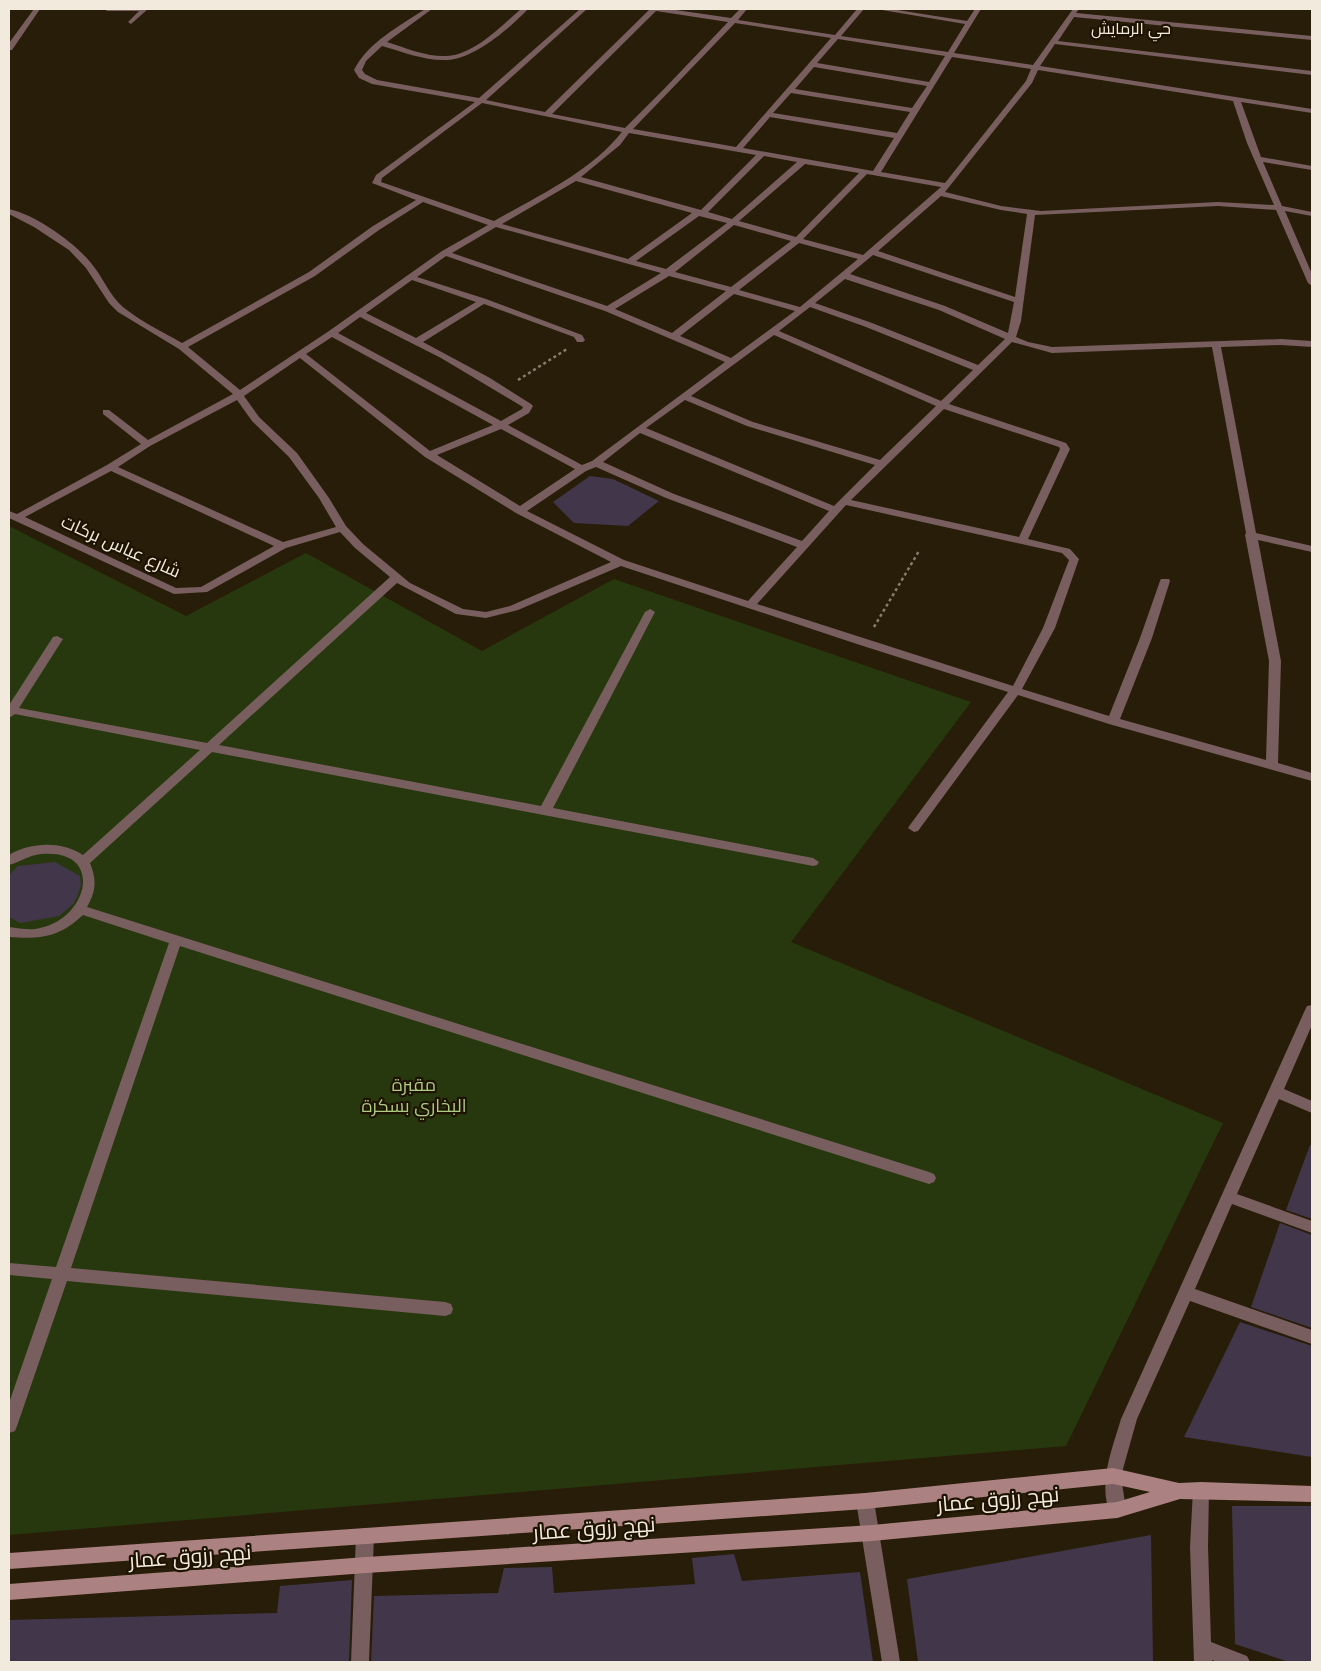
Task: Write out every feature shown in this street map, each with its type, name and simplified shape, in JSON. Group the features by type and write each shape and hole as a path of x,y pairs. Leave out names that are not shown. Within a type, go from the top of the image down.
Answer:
{"main road":[{"name":"نهج رزوق عمار","path":"9,1561 865,1501 1113,1476 1180,1491"},
{"name":"نهج رزوق عمار","path":"9,1592 366,1565 872,1533 1117,1510 1180,1491 1312,1494"}],"street":[{"path":"9,48 19,29 37,9"},
{"path":"107,9 144,9"},
{"path":"131,22 144,9"},
{"path":"429,9 381,44 359,65 359,73 368,80 604,127 628,129 947,186"},
{"path":"381,44 438,58 456,57 470,51 525,9"},
{"path":"584,9 481,101 375,182 386,188 494,224 732,290 806,307 869,325 980,369"},
{"path":"546,114 656,9 1312,111"},
{"path":"13,516 111,467 146,444 239,395 332,333 445,253 574,178 604,155 744,9"},
{"path":"738,149 861,9"},
{"path":"880,9 970,23"},
{"path":"876,173 948,54 978,9"},
{"path":"520,510 582,469 596,463 683,396 806,307 908,222 947,186 1029,81 1035,68 1074,12 1312,38"},
{"path":"1052,42 1312,73"},
{"path":"813,65 930,84"},
{"path":"788,90 915,111"},
{"path":"1236,99 1258,159 1310,272 1312,283"},
{"path":"769,114 899,136"},
{"path":"630,261 700,214 764,153"},
{"path":"1258,159 1312,168"},
{"path":"608,309 668,272 733,222 804,160"},
{"path":"673,337 797,240 866,171"},
{"path":"574,178 863,258"},
{"path":"939,193 1031,212 1082,212 1218,204 1281,208 1312,214"},
{"path":"182,347 312,274 376,228 423,199"},
{"path":"9,211 36,225 72,248 90,266 112,302 121,310 182,347 239,395 255,419 293,454 324,498 342,528 359,546 406,585 460,612 486,614 514,608 620,562"},
{"path":"750,605 805,546 835,510 1011,338 1019,300 1031,212"},
{"path":"871,252 1019,300"},
{"path":"445,253 608,309 731,361"},
{"path":"843,275 942,308 1025,344 1052,350 1281,342 1312,344"},
{"path":"410,277 484,301 577,335 580,340"},
{"path":"418,341 484,301"},
{"path":"359,313 418,341 528,406 528,408 501,425 429,455"},
{"path":"772,332 942,405 1053,440 1063,445 1065,449 1022,541"},
{"path":"332,333 582,469"},
{"path":"1216,344 1250,535 1275,661 1272,766"},
{"path":"300,354 429,455 520,510 620,562 864,643 1113,721 1312,778"},
{"path":"683,396 750,424 882,464"},
{"path":"106,412 146,444"},
{"path":"639,429 835,510"},
{"path":"596,463 670,496 805,546"},
{"path":"111,467 282,546"},
{"path":"844,501 1066,550 1074,559 1049,628 1016,690 914,828"},
{"name":"شارع عباس بركات","path":"13,516 164,588 187,592 203,590 282,546 342,528"},
{"path":"1250,535 1312,549"},
{"path":"84,862 396,578"},
{"path":"1113,721 1146,638 1165,581"},
{"path":"545,811 650,612"},
{"path":"56,639 10,712 813,862"},
{"path":"9,861 33,850 52,848 70,852 84,862 91,876 90,893 81,910 65,924 45,933 24,935 9,932"},
{"path":"81,910 929,1178"},
{"path":"9,1426 176,940"},
{"path":"1117,1510 1113,1476 1129,1419 1312,1010"},
{"path":"1276,1092 1312,1106"},
{"path":"1229,1197 1312,1227"},
{"path":"9,1269 445,1309"},
{"path":"1186,1292 1312,1337"},
{"path":"1201,1490 1199,1547 1202,1655 1241,1662"},
{"path":"865,1501 872,1533 892,1662"},
{"path":"360,1662 366,1565 365,1536"}],"path":[{"path":"503,390 580,340"},
{"path":"864,643 919,551"}],"green space":[{"name":"مقبرة البخاري بسكرة","path":"9,526 186,616 306,553 482,651 614,579 971,702 791,942 1223,1123 1066,1446 9,1535"}],"building":[{"path":"590,476 613,479 659,501 628,526 574,523 553,502"},
{"path":"55,862 80,876 81,885 73,904 59,916 20,923 9,917 9,875 18,866"},
{"path":"1310,1145 1312,1145 1312,1219 1286,1210"},
{"path":"1280,1223 1312,1235 1312,1328 1251,1307"},
{"path":"1240,1322 1312,1346 1312,1457 1184,1437"},
{"path":"1232,1506 1312,1506 1312,1662 1289,1662 1235,1644"},
{"path":"1151,1535 1153,1662 918,1662 907,1579"},
{"path":"734,1554 742,1581 860,1572 873,1662 371,1662 374,1596 498,1593 504,1568 552,1567 554,1593 695,1584 692,1558"},
{"path":"352,1580 349,1662 9,1662 9,1620 277,1613 280,1586"}],"district":[{"name":"حي الرمايش","path":"1131,28"}]}
